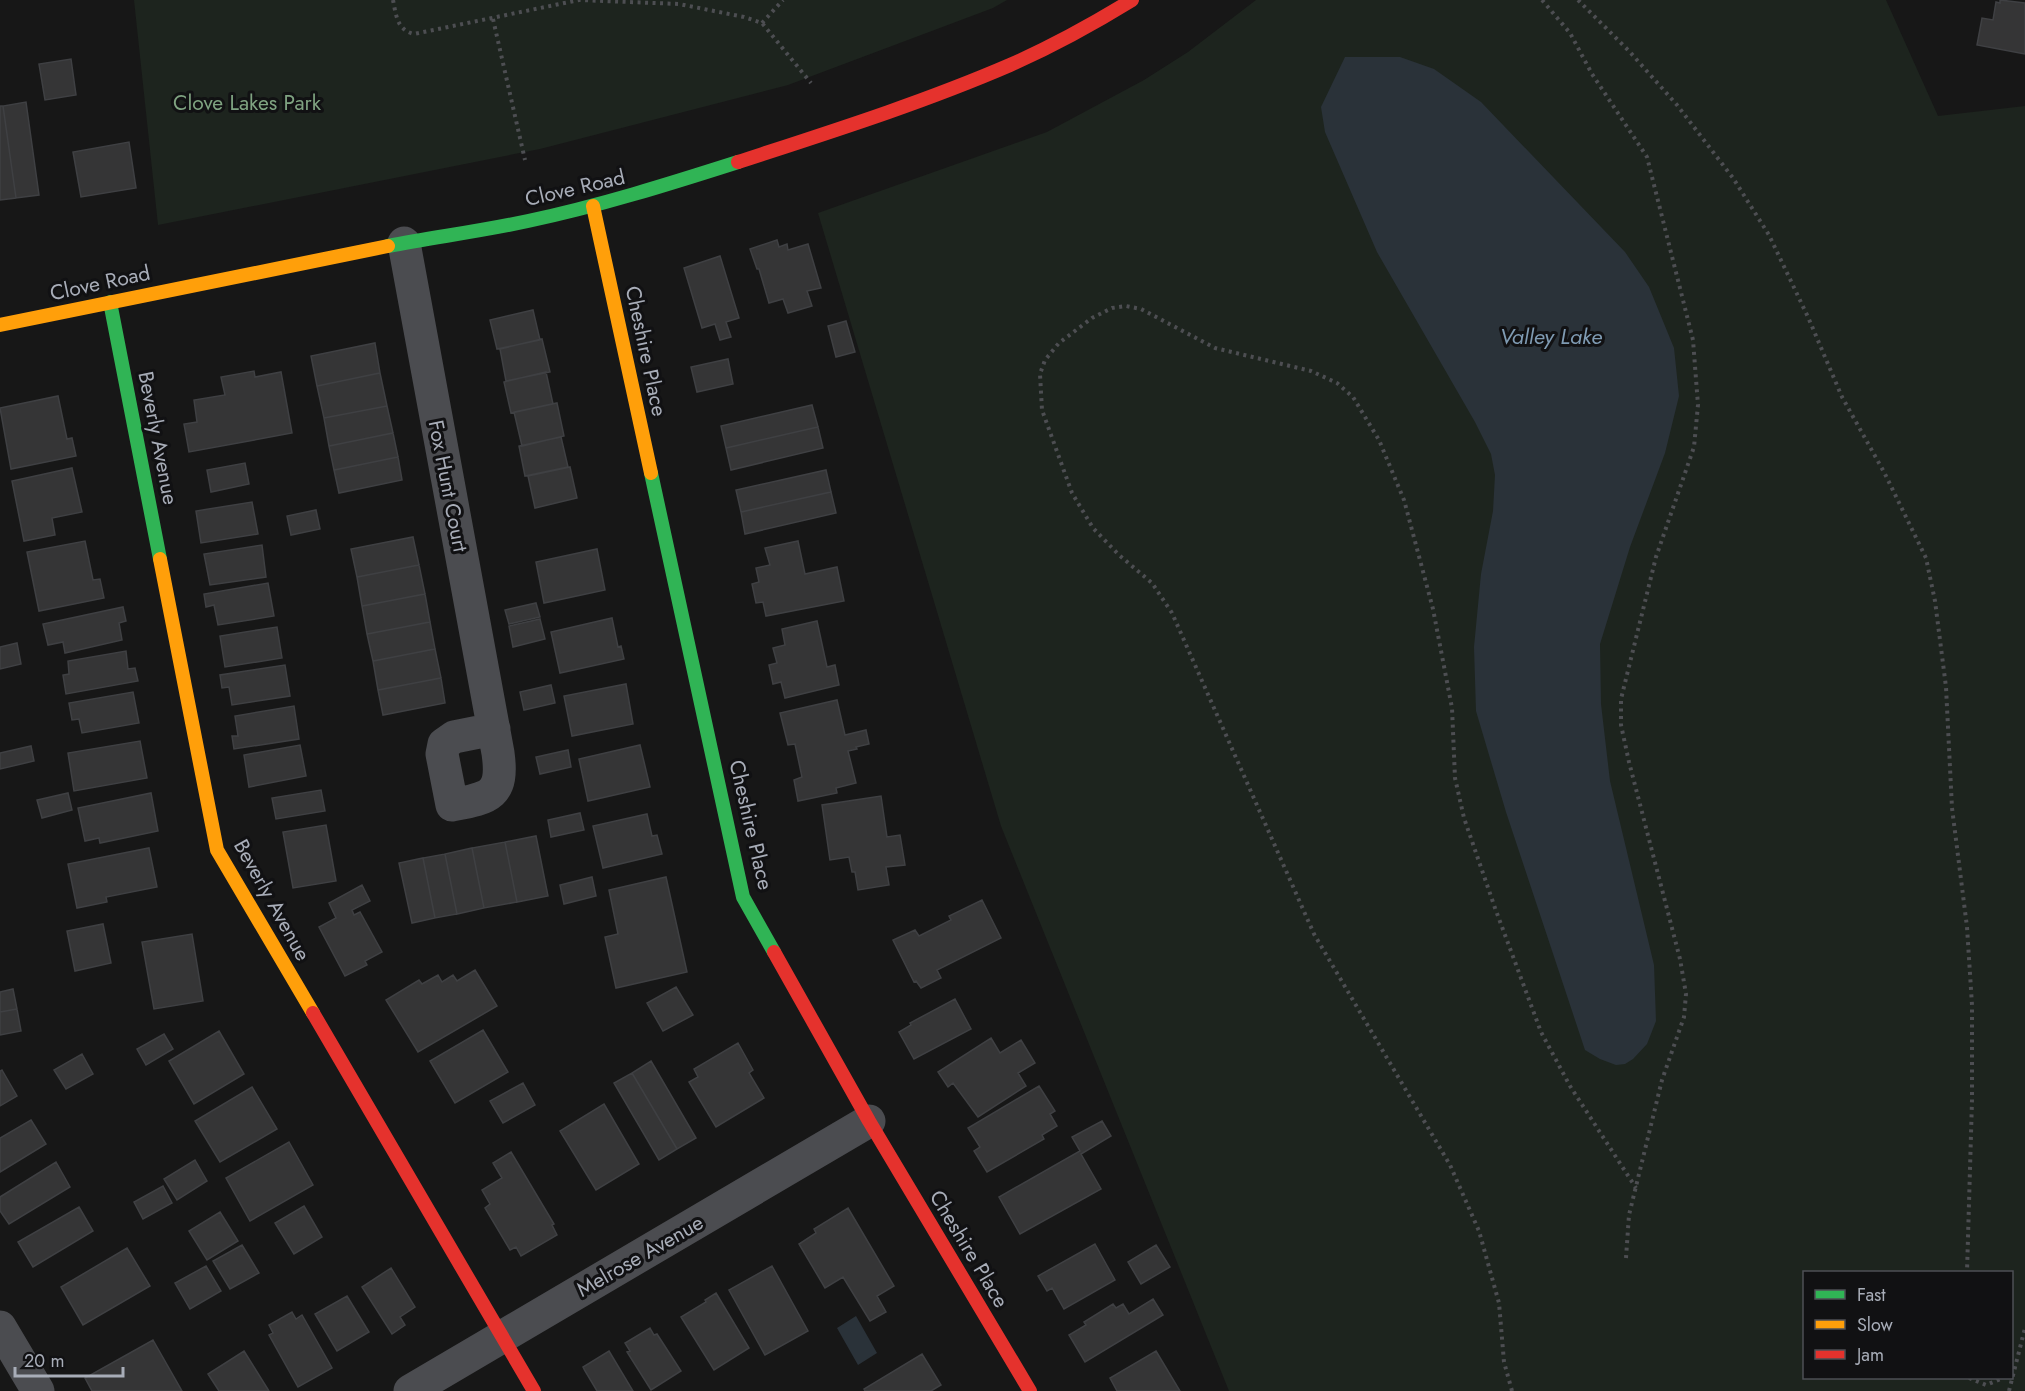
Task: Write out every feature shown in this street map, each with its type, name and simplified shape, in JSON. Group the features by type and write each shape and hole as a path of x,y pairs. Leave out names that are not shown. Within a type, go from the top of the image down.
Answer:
{"street":[{"name":"Clove Road","path":"0,325 404,243 541,219 632,196 847,127 951,90 1024,59 1109,15 1132,0"},
{"name":"Cheshire Place","path":"593,206 743,897 869,1122 1030,1391"},
{"name":"Fox Hunt Court","path":"404,243 494,729"},
{"name":"Beverly Avenue","path":"110,302 217,850 534,1391"},
{"name":"Melrose Avenue","path":"410,1391 869,1122"},
{"path":"0,1327 38,1391"}],"path":[{"path":"393,0 398,21 408,33 414,34 579,0 680,4 762,23 811,83"},
{"path":"762,23 783,0"},
{"path":"1542,0 1570,33 1593,74 1647,157 1693,340 1698,405 1694,447 1656,557 1621,699 1621,725 1629,762 1680,959 1686,994 1683,1017 1662,1080 1629,1215 1626,1258"},
{"path":"1578,0 1629,51 1677,105 1733,178 1769,235 1808,317 1842,397 1884,472 1926,558 1935,601 1946,687 1952,808 1967,927 1972,1005 1967,1271"},
{"path":"493,19 525,160"},
{"path":"1512,1391 1504,1362 1499,1303 1479,1231 1450,1165 1314,934 1172,613 1152,583 1119,555 1093,528 1072,493 1042,410 1040,374 1045,360 1059,343 1092,318 1112,308 1126,306 1141,309 1215,348 1311,371 1337,383 1353,397 1379,440 1404,500 1433,609 1452,708 1455,778 1464,818 1495,909 1541,1032 1570,1086 1636,1188"},
{"path":"2013,1371 2025,1328"},
{"path":"1970,1379 1986,1385 1999,1379"}],"green space":[{"name":"Clove Lakes Park","path":"134,0 1007,0 993,8 788,85 540,149 158,225"},
{"path":"1256,0 1886,0 1938,116 2025,106 2025,1391 1229,1391 1001,826 818,213 1047,132 1144,80 1188,52"}],"water":[{"name":"Valley Lake","path":"1345,57 1400,57 1434,69 1481,102 1625,252 1649,287 1674,348 1679,396 1665,453 1630,547 1600,644 1601,704 1610,781 1654,965 1656,1021 1647,1044 1625,1064 1616,1065 1585,1050 1506,812 1476,711 1474,647 1481,574 1493,511 1495,475 1491,454 1377,252 1325,132 1321,107"},
{"path":"856,1316 877,1353 858,1365 837,1328"}],"building":[{"path":"2000,0 2025,3 2025,54 1977,45 1982,18 1993,20 1996,2 2000,3"},
{"path":"71,59 76,95 45,100 39,64"},
{"path":"26,102 39,195 16,198 3,106"},
{"path":"0,106 3,106 16,198 0,200"},
{"path":"129,142 136,188 81,197 73,152"},
{"path":"777,240 779,247 787,244 788,250 808,244 821,288 807,291 812,306 788,313 783,299 769,303 759,269 757,269 750,249"},
{"path":"720,256 739,318 726,322 731,337 720,340 715,324 702,328 684,268"},
{"path":"533,310 540,340 497,349 490,320"},
{"path":"846,321 855,352 836,357 828,326"},
{"path":"542,339 550,372 506,381 500,349"},
{"path":"375,343 380,373 317,386 311,356"},
{"path":"728,359 733,384 697,392 691,367"},
{"path":"254,371 255,377 281,372 292,433 189,452 184,424 197,422 194,400 225,395 221,377"},
{"path":"546,372 553,404 511,413 504,382"},
{"path":"380,373 387,406 324,418 317,386"},
{"path":"58,396 67,439 72,438 76,456 11,469 0,408"},
{"path":"557,403 564,436 522,446 514,412"},
{"path":"812,405 818,427 726,448 721,426"},
{"path":"387,406 393,433 329,446 324,418"},
{"path":"818,427 823,448 731,470 726,448"},
{"path":"393,433 398,457 334,470 329,446"},
{"path":"561,437 568,467 525,476 519,446"},
{"path":"398,457 402,480 339,493 334,470"},
{"path":"245,463 249,484 211,492 207,470"},
{"path":"570,467 577,498 535,508 528,476"},
{"path":"72,468 82,512 52,518 55,535 24,541 12,481"},
{"path":"826,470 831,492 741,512 736,490"},
{"path":"831,492 836,513 745,534 741,512"},
{"path":"252,502 258,534 201,543 196,511"},
{"path":"316,510 320,529 291,535 287,516"},
{"path":"413,537 419,565 357,577 351,549"},
{"path":"85,541 93,580 100,579 104,598 39,611 27,552"},
{"path":"798,541 805,574 837,567 844,601 766,616 763,602 756,603 752,584 759,582 756,568 770,565 765,548"},
{"path":"262,545 266,577 210,585 204,554"},
{"path":"597,549 605,590 544,603 536,562"},
{"path":"419,565 425,594 362,606 357,577"},
{"path":"268,583 274,616 218,625 214,605 206,607 204,594"},
{"path":"425,594 430,622 367,634 362,606"},
{"path":"536,603 540,617 509,624 505,610"},
{"path":"123,607 126,621 119,623 122,640 65,653 63,642 48,645 43,624"},
{"path":"612,618 618,647 621,646 624,659 560,673 551,632"},
{"path":"540,619 545,639 513,647 509,626"},
{"path":"817,621 827,667 835,665 839,685 785,698 781,682 773,684 769,665 777,663 773,648 785,645 782,629"},
{"path":"430,622 435,649 373,661 367,634"},
{"path":"277,627 282,658 225,667 220,636"},
{"path":"17,643 21,664 0,669 0,647"},
{"path":"435,649 441,678 378,690 373,661"},
{"path":"126,651 128,669 135,668 138,681 66,694 63,675 69,674 68,661"},
{"path":"285,665 290,696 232,705 229,687 222,688 220,675"},
{"path":"441,678 445,703 383,715 378,690"},
{"path":"626,684 633,724 572,736 564,696"},
{"path":"551,685 555,703 524,710 520,692"},
{"path":"133,692 139,723 82,733 79,719 72,720 69,703"},
{"path":"837,700 845,735 866,730 869,744 848,751 856,783 836,788 837,793 798,801 794,780 802,777 795,744 788,745 780,713"},
{"path":"294,706 299,739 234,749 232,736 238,736 235,716"},
{"path":"140,741 147,778 74,791 68,753"},
{"path":"300,745 306,776 249,787 244,755"},
{"path":"640,745 650,787 588,801 579,759"},
{"path":"31,746 34,761 0,769 0,753"},
{"path":"568,750 571,767 540,774 536,757"},
{"path":"321,790 325,811 276,819 272,798"},
{"path":"68,793 72,810 42,818 37,800"},
{"path":"151,793 158,831 100,843 99,838 85,841 78,808"},
{"path":"881,796 887,837 900,835 905,865 886,867 889,885 858,890 855,872 852,872 849,857 830,860 822,805"},
{"path":"580,813 584,830 551,837 548,820"},
{"path":"647,814 652,836 657,835 662,854 603,868 593,826"},
{"path":"326,825 336,881 293,888 283,832"},
{"path":"536,836 548,896 517,902 505,842"},
{"path":"505,842 517,902 484,908 472,848"},
{"path":"149,848 157,887 106,897 107,902 77,908 68,864"},
{"path":"472,848 484,908 457,914 445,854"},
{"path":"445,854 457,914 435,918 423,858"},
{"path":"423,858 435,918 412,923 399,863"},
{"path":"592,877 596,896 564,904 560,885"},
{"path":"666,877 687,972 616,988 605,937 618,934 609,890"},
{"path":"362,885 370,901 352,910 354,915 360,912 382,952 365,961 367,965 345,976 319,927 336,918 329,903"},
{"path":"982,900 1001,938 937,970 941,978 921,988 916,981 914,982 893,940 915,930 919,936 951,920 949,916"},
{"path":"103,924 111,963 75,971 67,931"},
{"path":"192,934 203,1001 154,1009 142,942"},
{"path":"475,970 497,1006 418,1052 386,1000 419,980 422,984 438,975 442,982 453,975 457,981"},
{"path":"676,987 693,1015 663,1031 647,1003"},
{"path":"13,989 17,1009 0,1012 0,992"},
{"path":"955,999 971,1029 914,1059 899,1032 911,1025 910,1023"},
{"path":"17,1009 21,1031 0,1035 0,1012"},
{"path":"483,1030 508,1072 455,1103 430,1061"},
{"path":"219,1031 244,1074 194,1104 169,1061"},
{"path":"164,1034 173,1049 146,1065 137,1049"},
{"path":"991,1038 1000,1053 1021,1040 1035,1063 1018,1073 1026,1086 978,1117 953,1083 948,1087 938,1072"},
{"path":"738,1043 753,1070 749,1073 764,1098 716,1127 689,1082 698,1077 694,1069"},
{"path":"82,1054 93,1074 66,1089 54,1070"},
{"path":"651,1061 696,1138 677,1149 632,1073"},
{"path":"2,1070 17,1096 0,1106 0,1071"},
{"path":"632,1073 677,1149 659,1160 614,1083"},
{"path":"523,1083 535,1105 503,1123 490,1101"},
{"path":"1039,1086 1055,1111 1050,1114 1057,1126 1042,1135 1044,1139 987,1172 974,1151 980,1147 968,1128"},
{"path":"252,1087 277,1129 220,1162 195,1121"},
{"path":"604,1104 639,1164 596,1190 560,1131"},
{"path":"31,1120 46,1144 0,1172 0,1138"},
{"path":"1102,1121 1111,1136 1081,1154 1101,1189 1020,1234 999,1197 1080,1151 1072,1137"},
{"path":"289,1142 313,1185 250,1221 226,1178"},
{"path":"511,1152 554,1224 552,1225 557,1235 521,1256 516,1247 510,1250 485,1208 490,1204 482,1190 502,1178 493,1163"},
{"path":"195,1160 207,1181 177,1200 164,1179"},
{"path":"56,1162 70,1187 9,1224 0,1211 0,1197"},
{"path":"163,1186 172,1203 143,1219 134,1202"},
{"path":"304,1206 322,1237 294,1254 275,1223"},
{"path":"79,1207 93,1231 33,1267 18,1242"},
{"path":"848,1208 894,1286 877,1296 886,1312 870,1321 843,1277 825,1288 799,1244 816,1233 814,1229"},
{"path":"220,1212 238,1241 207,1260 189,1231"},
{"path":"1095,1244 1115,1280 1064,1309 1052,1288 1047,1291 1038,1276"},
{"path":"242,1245 259,1273 230,1289 213,1261"},
{"path":"1156,1245 1170,1267 1141,1284 1128,1262"},
{"path":"127,1248 150,1286 83,1325 61,1287"},
{"path":"206,1266 221,1291 190,1309 175,1283"},
{"path":"772,1266 808,1331 765,1355 729,1290"},
{"path":"391,1268 415,1307 400,1317 405,1325 392,1334 362,1287"},
{"path":"716,1293 749,1348 714,1370 681,1317"},
{"path":"347,1296 369,1332 337,1351 315,1314"},
{"path":"1153,1299 1163,1315 1085,1362 1069,1335 1086,1325 1084,1322 1113,1304 1116,1308 1123,1304 1129,1314"},
{"path":"292,1312 296,1319 302,1315 332,1368 298,1387 269,1335 273,1333 269,1325"},
{"path":"650,1328 654,1335 657,1334 681,1371 651,1390 627,1352 630,1351 625,1343"},
{"path":"153,1340 182,1391 92,1391 85,1378"},
{"path":"244,1351 269,1391 219,1391 208,1374"},
{"path":"609,1351 633,1391 597,1391 585,1371 583,1367"},
{"path":"1156,1351 1180,1391 1117,1391 1110,1378"},
{"path":"922,1354 941,1385 931,1391 865,1391 864,1389"}],"traffic: fast":[{"path":"388,246 493,228 581,209 738,162"},
{"path":"110,302 160,559"},
{"path":"651,473 743,897 774,952"}],"traffic: slow":[{"path":"593,206 651,473"},
{"path":"0,325 388,246"},
{"path":"160,559 217,850 313,1013"}],"traffic: jam":[{"path":"738,162 876,116 977,79 1057,42 1132,0"},
{"path":"774,952 869,1121 1030,1391"},
{"path":"313,1013 534,1391"}]}
